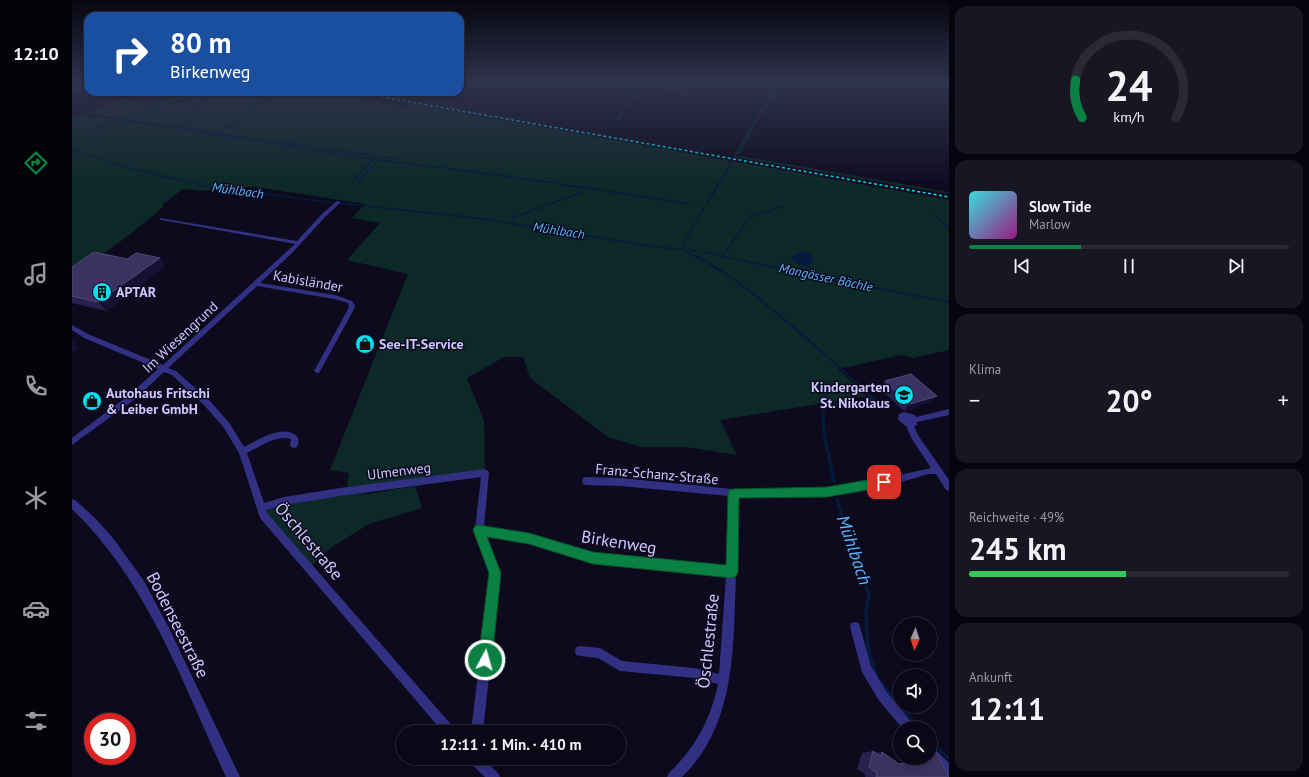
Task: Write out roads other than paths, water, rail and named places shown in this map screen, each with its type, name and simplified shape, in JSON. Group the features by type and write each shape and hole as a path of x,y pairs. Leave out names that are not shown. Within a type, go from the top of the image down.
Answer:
{"street":[{"name":"Im Wiesengrund","path":"72,442 132,397 256,284 299,243 324,215 338,203"},
{"path":"162,219 299,243"},
{"name":"Kabisländer","path":"256,284 335,296 350,302 352,306 350,311 317,370"},
{"name":"Öschlestraße","path":"72,327 86,336 174,373 208,404 227,426 243,452 263,515 444,725"},
{"path":"949,412 912,422 915,437 949,487"},
{"path":"243,452 281,434 295,438 294,445"},
{"name":"Franz-Schanz-Straße","path":"586,481 620,482 733,494 827,492 869,486 928,471 939,471"},
{"name":"Ulmenweg","path":"261,508 284,501 340,492 485,473 479,530"},
{"name":"Öschlestraße","path":"673,777 682,770 702,743 716,714 724,680 732,572 733,494"},
{"name":"Bodenseestraße","path":"72,503 113,546 124,560 152,606 234,777"},
{"path":"478,725 495,573 479,530"},
{"name":"Birkenweg","path":"479,530 529,538 593,558 732,572"},
{"path":"854,627 866,668 882,695 902,721"},
{"path":"580,651 600,653 620,666 694,673 724,680"},
{"path":"937,759 949,772"},
{"path":"481,765 494,777"}],"water":[{"path":"804,251 810,254 813,258 810,261 813,263 812,265 802,266 793,262 792,256"}],"waterway":[{"path":"180,127 188,118"},
{"path":"219,133 240,118"},
{"path":"707,203 758,118"},
{"path":"124,119 156,124"},
{"path":"92,130 119,120"},
{"path":"161,124 211,132"},
{"path":"178,129 197,132"},
{"path":"199,132 223,136"},
{"path":"214,133 301,145"},
{"path":"226,136 261,142"},
{"path":"265,142 302,148"},
{"path":"309,147 400,159"},
{"path":"305,149 373,159 353,182"},
{"name":"Mühlbach","path":"72,150 121,166 203,186 319,201 477,218 650,246 684,250"},
{"path":"358,183 376,162 380,160 514,177"},
{"path":"518,178 555,183"},
{"path":"558,184 601,190"},
{"path":"606,191 690,204"},
{"path":"512,218 579,193"},
{"path":"723,256 749,217 784,206"},
{"path":"684,250 683,245 704,207"},
{"path":"933,213 949,229"},
{"name":"Mühlbach","path":"684,250 699,258"},
{"name":"Mühlbach","path":"689,250 696,251"},
{"name":"Mangässer Bächle","path":"704,252 730,258"},
{"name":"Mangässer Bächle","path":"725,257 949,302"},
{"name":"Mühlbach","path":"699,258 737,281 785,320 861,387"},
{"path":"808,266 820,275"},
{"name":"Mühlbach","path":"834,481 824,434 823,409 833,404 874,400 861,387"},
{"name":"Mühlbach","path":"837,500 856,557"},
{"name":"Mühlbach","path":"856,556 869,595 866,612 867,640 870,656 877,676"},
{"name":"Mühlbach","path":"880,682 913,721"},
{"name":"Mühlbach","path":"937,747 949,759"}],"railway":[{"path":"503,118 949,197"}],"place":[{"name":"APTAR","path":"102,292"},
{"name":"See-IT-Service","path":"365,344"},
{"name":"Kindergarten St. Nikolaus","path":"904,395"},
{"name":"Autohaus Fritschi & Leiber GmbH","path":"92,401"}]}
